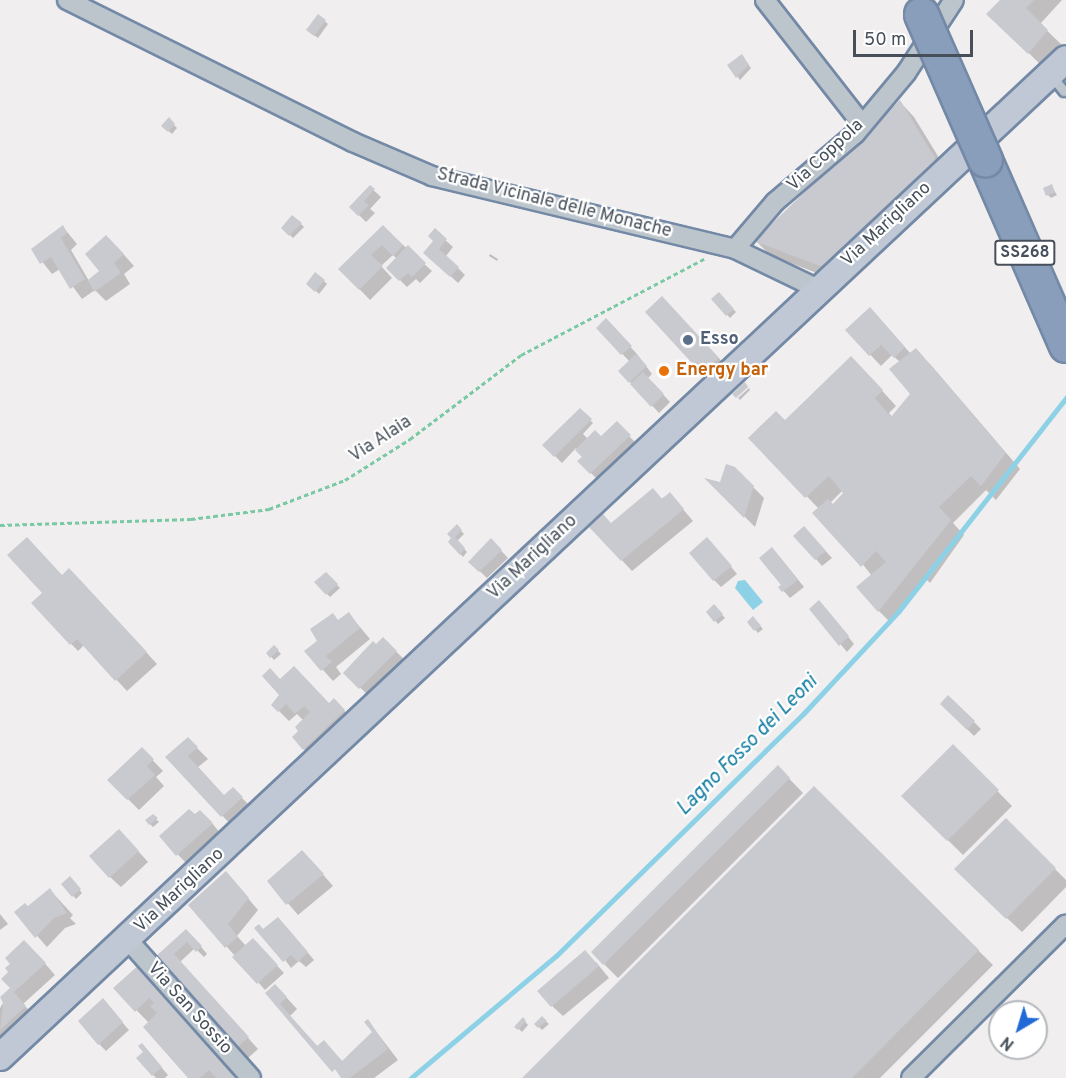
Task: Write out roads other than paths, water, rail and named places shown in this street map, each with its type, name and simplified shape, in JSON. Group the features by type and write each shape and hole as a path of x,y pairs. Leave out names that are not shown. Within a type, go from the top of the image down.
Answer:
{"highway":[{"name":"SS268","path":"917,7 1066,345"}],"street":[{"name":"Strada Vicinale delle Monache","path":"67,0 353,142 432,176 735,249 818,289"},
{"path":"765,0 862,124"},
{"name":"Via Coppola","path":"735,249 775,202 862,124 906,73 954,0"},
{"name":"Via Marigliano","path":"0,1057 128,940 818,289 1060,74"},
{"path":"911,1078 1066,924"},
{"name":"Via San Sossio","path":"128,940 251,1078"}],"water":[{"path":"745,580 763,602 753,610 735,588 738,581"}],"waterway":[{"name":"Lagno Fosso dei Leoni","path":"411,1078 556,956 804,713 899,611 1066,398"}],"place":[{"name":"Esso","path":"688,340"},
{"name":"Energy bar","path":"664,371"}]}
